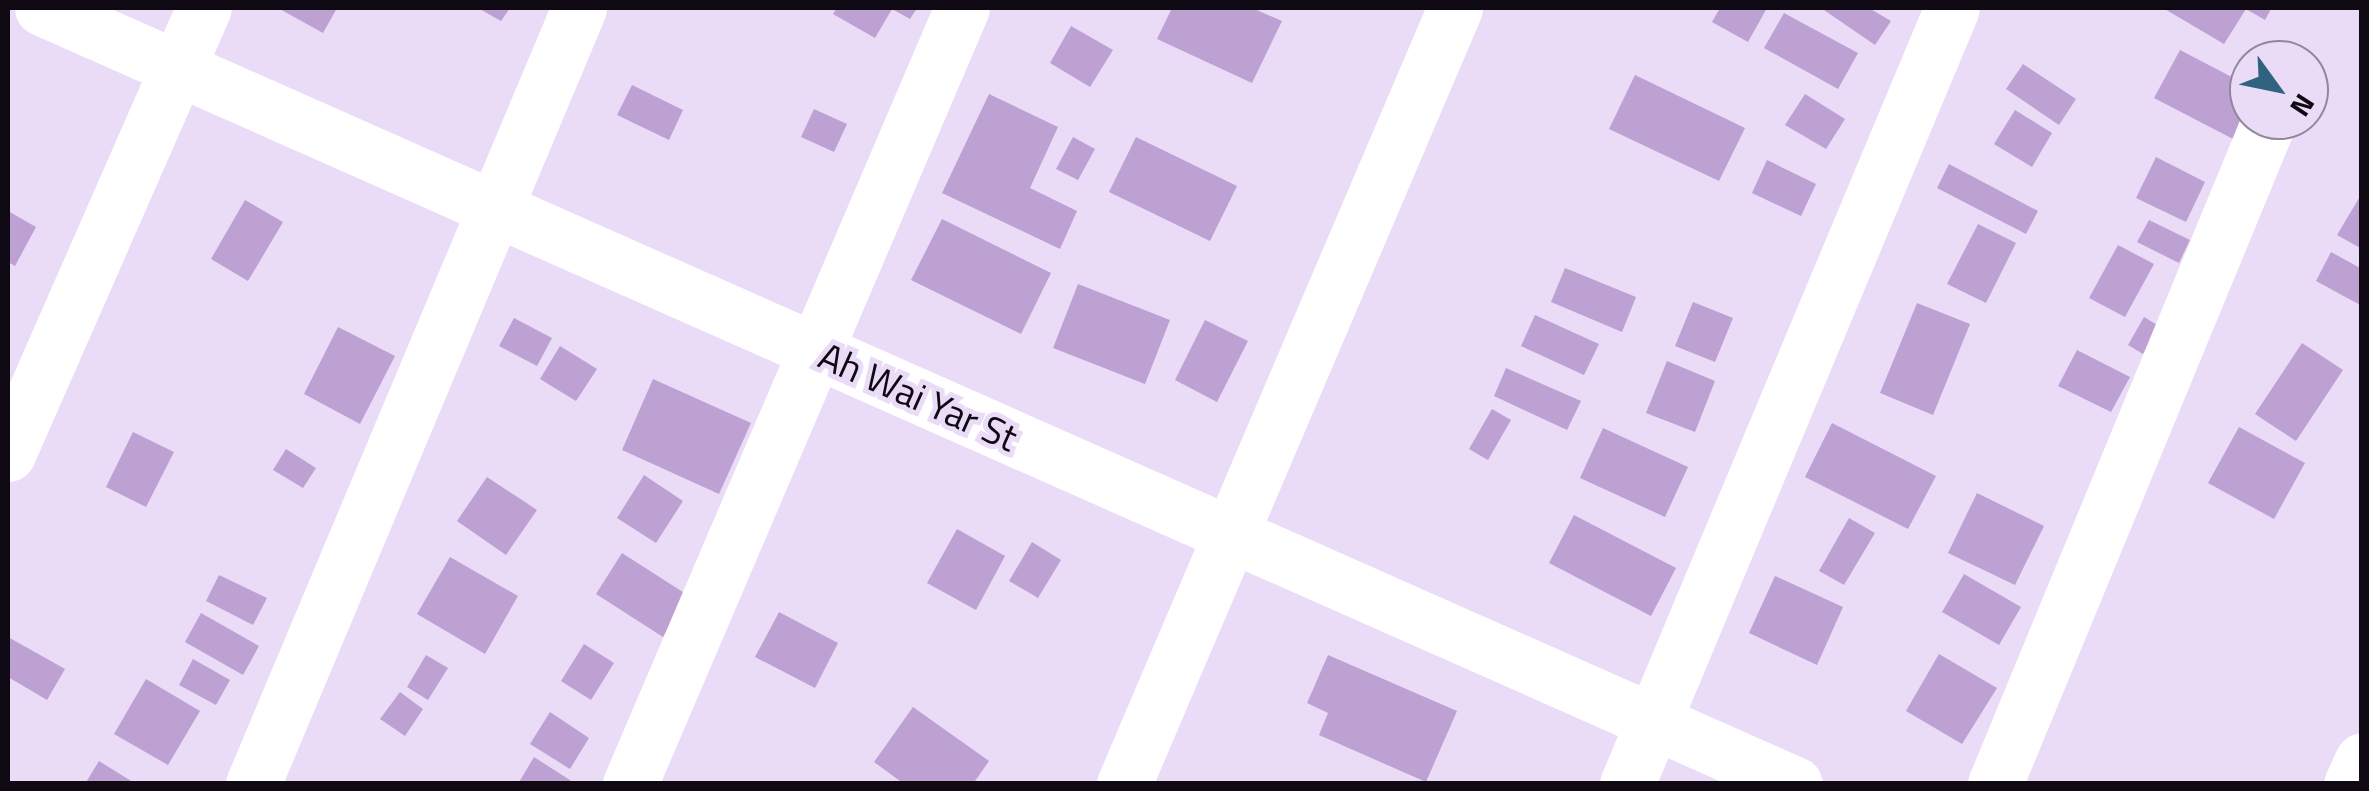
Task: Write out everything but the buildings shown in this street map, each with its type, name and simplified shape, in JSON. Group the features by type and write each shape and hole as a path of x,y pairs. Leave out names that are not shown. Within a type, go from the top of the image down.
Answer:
{"street":[{"name":"Ah Wai Yar St","path":"42,8 1795,784"},
{"path":"8,454 204,8"},
{"path":"253,784 578,8"},
{"path":"630,784 962,8"},
{"path":"1124,784 1455,8"},
{"path":"1628,784 1952,8"},
{"path":"1994,784 2261,140"},
{"path":"2352,784 2362,760"}]}
